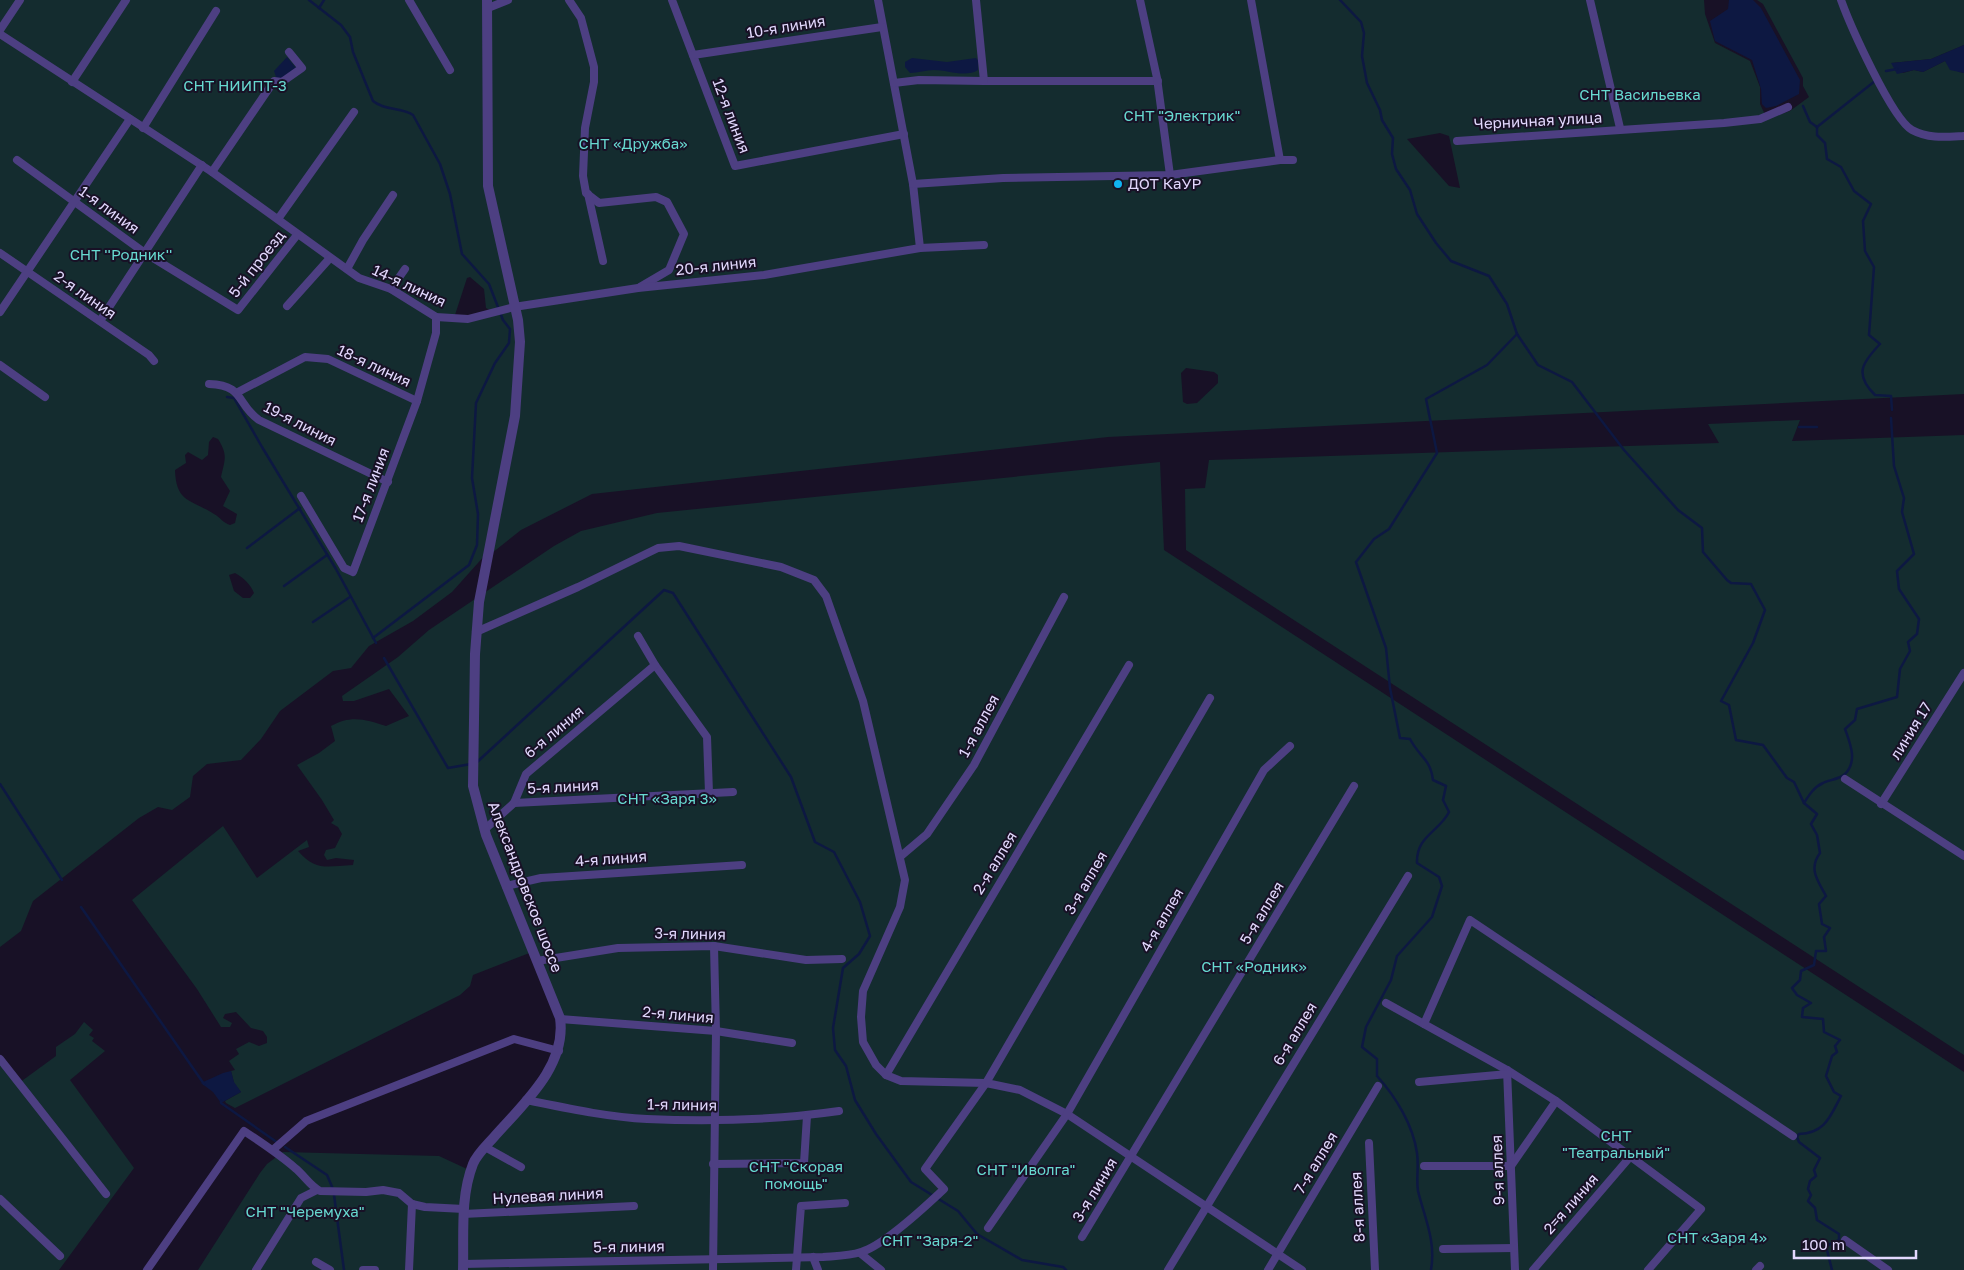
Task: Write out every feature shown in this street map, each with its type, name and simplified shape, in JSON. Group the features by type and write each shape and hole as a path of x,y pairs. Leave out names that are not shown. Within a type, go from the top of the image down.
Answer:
{"street":[{"path":"0,30 20,0"},
{"path":"72,82 126,0"},
{"path":"409,0 450,70"},
{"path":"488,4 508,0"},
{"path":"569,0 581,18 594,67 594,82 585,128 583,176 603,261"},
{"name":"12-я линия","path":"672,0 735,166 904,134"},
{"path":"878,0 913,184 920,248"},
{"path":"976,0 984,81"},
{"path":"1140,0 1158,81 1170,175"},
{"path":"1251,0 1280,160"},
{"name":"Черничная улица","path":"1590,0 1620,128"},
{"path":"1841,0 1867,61 1897,116 1910,129 1929,137 1964,136"},
{"name":"Александровское шоссе","path":"463,1267 466,1186 474,1162 526,1100 552,1065 558,1051 560,1019 484,830 473,786 476,632 482,577 495,526 515,416 520,342 518,320 488,186 488,4"},
{"path":"143,128 216,11"},
{"name":"10-я линия","path":"693,55 882,27"},
{"name":"14-я линия","path":"0,34 202,165 359,278 391,289 436,317 468,318 514,307"},
{"path":"212,172 274,81 282,82 302,68 289,52"},
{"path":"894,83 919,80 1158,81"},
{"name":"Черничная улица","path":"1457,140 1595,133 1620,128 1724,123 1760,119 1788,107"},
{"path":"278,219 354,112"},
{"path":"0,312 130,120"},
{"name":"1-я линия","path":"17,160 145,253 238,310"},
{"path":"913,184 1002,178 1170,175 1280,160 1293,160"},
{"path":"100,321 202,165"},
{"path":"588,194 599,203 656,197 667,202 675,216 684,234 669,270 638,288"},
{"path":"347,269 362,240 393,195"},
{"name":"5-й проезд","path":"238,310 301,237"},
{"name":"20-я линия","path":"514,307 638,288 764,276 920,248 984,245"},
{"name":"2-я линия","path":"0,253 149,355 154,361"},
{"path":"286,306 330,258"},
{"path":"391,289 405,269"},
{"name":"17-я линия","path":"301,496 344,568 354,574 417,401 436,333 436,317"},
{"name":"18-я линия","path":"238,392 305,357 328,359 417,401"},
{"path":"0,364 45,397"},
{"path":"209,384 228,387 238,392"},
{"name":"19-я линия","path":"238,392 251,415 258,420 388,482"},
{"path":"476,632 578,587 658,548 679,546 782,567 801,573 814,580 826,596 863,701 901,856 905,880 900,907 863,991 861,1017 863,1042 876,1065 886,1075 901,1082 986,1083 1020,1090 1067,1114 1302,1270"},
{"name":"1-я аллея","path":"901,856 926,834 974,765 1064,597"},
{"path":"638,636 655,665 707,737 709,793"},
{"name":"6-я линия","path":"484,830 514,804 526,774 655,665"},
{"name":"2-я аллея","path":"886,1075 1129,666"},
{"name":"линия 17","path":"1882,804 1964,673"},
{"name":"3-я аллея","path":"986,1083 1210,698"},
{"name":"4-я аллея","path":"1067,1114 1264,770 1290,746"},
{"path":"1844,779 1964,856"},
{"name":"5-я аллея","path":"1131,1156 1354,786"},
{"name":"5-я линия","path":"514,804 733,792"},
{"name":"4-я линия","path":"506,886 541,878 742,865"},
{"name":"6-я аллея","path":"1206,1207 1408,876"},
{"path":"1424,1024 1470,920 1793,1136"},
{"path":"713,1270 713,1120 716,1031 714,946"},
{"name":"3-я линия","path":"537,962 618,948 714,946 806,960 842,959"},
{"path":"1386,1003 1556,1101 1700,1209 1648,1270"},
{"name":"2-я линия","path":"560,1019 716,1031 792,1043"},
{"path":"275,1148 306,1121 514,1039 558,1051"},
{"path":"0,1060 106,1194"},
{"path":"1419,1082 1508,1072"},
{"name":"9-я аллея","path":"1508,1072 1515,1270"},
{"path":"881,1270 860,1253 871,1248 932,1201 944,1189 925,1169 986,1083"},
{"name":"7-я аллея","path":"1278,1253 1378,1086"},
{"name":"1-я линия","path":"526,1100 594,1113 646,1119 713,1120 807,1116 839,1111"},
{"path":"1424,1166 1511,1166 1556,1101"},
{"path":"988,1228 1067,1114"},
{"path":"714,1164 804,1163 807,1116"},
{"path":"147,1270 244,1131 294,1167 317,1190 326,1192 383,1190 399,1193 412,1204 409,1270"},
{"name":"8-я аллея","path":"1369,1144 1375,1270"},
{"path":"485,1147 521,1167"},
{"name":"3-я линия","path":"1082,1237 1131,1156"},
{"name":"2=я линия","path":"1533,1270 1630,1157"},
{"path":"256,1270 301,1198 317,1190"},
{"path":"0,1199 60,1256"},
{"path":"796,1270 801,1206 844,1203"},
{"name":"Нулевая линия","path":"412,1204 464,1212 634,1206"},
{"path":"1168,1270 1206,1207"},
{"path":"1845,1240 1888,1270"},
{"path":"1443,1249 1514,1248"},
{"name":"5-я линия","path":"463,1267 796,1258 860,1253"},
{"path":"1268,1270 1278,1253"},
{"path":"813,1257 818,1270"},
{"path":"316,1262 330,1270"},
{"path":"363,1270 375,1270"}],"green space":[{"path":"0,0 1704,0 1705,14 1715,43 1750,61 1760,87 1760,104 1767,119 1790,111 1809,97 1803,86 1803,78 1763,4 1757,0 1964,0 1964,45 1931,59 1892,63 1903,73 1914,70 1923,72 1945,61 1959,72 1964,73 1964,394 1108,437 592,494 521,530 492,553 486,554 452,592 413,621 369,646 351,668 333,671 280,711 261,739 241,760 207,764 193,776 190,797 172,810 158,807 139,818 33,901 21,931 0,947","holes":["1440,133 1449,136 1460,188 1449,186 1407,139","470,277 484,289 486,308 490,310 468,319 454,318 467,278","1186,368 1214,372 1218,375 1218,383 1197,403 1187,404 1183,402 1181,373","213,437 218,439 225,457 221,477 230,491 223,506 237,514 235,523 230,525 186,499 178,489 175,470 186,463 185,455 188,452 202,460 208,455 209,442","235,573 251,587 254,593 250,598 243,598 234,591 229,575"]},
{"path":"1800,420 1792,441 1964,435 1964,1055 1186,550 1185,489 1205,488 1209,460 1719,443 1708,424"},
{"path":"1160,462 1164,550 1964,1072 1964,1270 463,1270 464,1215 474,1162 551,1065 560,1018 532,952 473,975 470,986 460,995 235,1108 226,1103 225,1101 241,1092 234,1083 231,1071 235,1070 229,1061 239,1054 236,1049 249,1042 259,1046 267,1043 267,1037 263,1031 251,1028 236,1012 225,1014 223,1018 232,1023 230,1027 221,1027 197,989 132,900 223,826 257,878 307,840 309,847 298,851 311,862 329,867 353,865 354,860 336,858 327,860 324,855 326,850 335,848 342,834 338,827 331,823 334,820 297,765 319,753 335,741 331,726 345,720 358,719 386,726 409,716 389,689 354,701 343,701 342,696 398,657 429,630 554,546 581,531 657,513"},
{"path":"84,1022 93,1030 89,1035 94,1038 92,1041 105,1051 70,1080 134,1168 59,1270 0,1270 0,1059 19,1083 56,1056 56,1047 75,1034"},
{"name":"СНТ \"Черемуха\"","path":"283,1152 439,1156 467,1169 460,1206 459,1270 198,1270 260,1173 267,1164"}],"water":[{"path":"1729,0 1753,0 1761,8 1800,80 1799,94 1776,106 1766,108 1762,104 1761,89 1752,60 1715,41 1710,21 1728,9"},
{"path":"1964,45 1964,73 1950,70 1945,61 1923,72 1914,70 1897,74 1891,63 1931,59"},
{"path":"287,57 296,68 294,73 280,79 276,77 274,71"},
{"path":"912,58 947,62 976,58 978,60 978,70 968,73 934,70 910,73 905,67 905,62"},
{"path":"231,1071 234,1082 241,1092 221,1103 213,1092 201,1083"}],"waterway":[{"path":"309,0 341,25 350,37 353,52 373,101 413,115 440,164 450,194 462,254 489,284 503,320 510,329 509,343 495,363 476,403 472,478 478,514 477,545 469,565 373,638"},
{"path":"319,8 324,0"},
{"path":"1340,0 1361,22 1364,33 1362,56 1367,83 1380,110 1382,120 1393,138 1392,154 1396,169 1410,190 1417,214 1436,243 1451,261 1489,276 1507,304 1517,334 1538,365 1572,382 1624,450 1678,510 1702,528 1703,552 1731,583 1751,584 1765,610 1753,643 1721,701 1729,705 1736,740 1763,745 1787,778 1794,782 1804,803 1817,814 1811,824 1817,835 1820,853 1816,859 1815,870 1817,880 1826,896 1819,904 1822,924 1830,928 1824,937 1826,951 1816,951 1814,965 1801,971 1800,980 1792,988 1797,995 1811,1003 1803,1008 1802,1017 1823,1019 1824,1032 1840,1040 1835,1046 1837,1052 1832,1056 1826,1076 1834,1092 1841,1096 1830,1117 1821,1127 1815,1131 1799,1134 1797,1137 1799,1142 1820,1158 1814,1170 1816,1176 1810,1181 1808,1189 1811,1195 1808,1201 1815,1208 1817,1220 1839,1234 1839,1240 1826,1246 1832,1270"},
{"path":"1886,71 1897,69"},
{"path":"1817,127 1875,81"},
{"path":"1803,106 1810,122 1817,127"},
{"path":"1817,127 1817,135 1825,143 1827,159 1841,167 1854,191 1871,204 1863,221 1865,251 1874,267 1869,335 1880,344 1865,363 1863,375 1868,388 1875,395 1891,396 1892,410"},
{"path":"1431,1270 1431,1240 1418,1191 1418,1158 1412,1132 1397,1102 1377,1076 1377,1059 1362,1047 1366,1027 1391,980 1397,956 1432,917 1442,886 1439,877 1417,863 1418,854 1424,840 1440,825 1449,812 1443,800 1446,786 1433,780 1430,767 1410,739 1400,738 1390,688 1386,648 1356,562 1374,539 1389,529 1437,453 1426,399 1487,365 1517,334"},
{"path":"227,397 234,398 336,569 376,643"},
{"path":"1804,803 1817,787 1843,776 1849,769 1852,752 1845,729 1855,720 1857,709 1897,697 1900,669 1910,651 1908,642 1917,634 1919,619 1899,589 1897,571 1914,554 1902,512 1904,498 1894,466 1891,418"},
{"path":"1799,427 1817,427"},
{"path":"247,548 300,508"},
{"path":"284,586 327,555"},
{"path":"476,763 664,590 673,593 791,777 815,842 834,852 860,902 870,936 859,954 843,968 833,1028 835,1050 846,1066 855,1100 876,1134 911,1182 958,1211 977,1234 1022,1260 1063,1267 1066,1270"},
{"path":"313,622 350,597"},
{"path":"384,658 448,768 471,764"},
{"path":"0,784 62,880"},
{"path":"81,907 204,1084"},
{"path":"1587,994 1594,998"},
{"path":"221,1101 221,1103 278,1143"},
{"path":"285,1147 327,1175 333,1189"},
{"path":"334,1195 344,1270"}],"place":[{"name":"ДОТ КаУР","path":"1118,184"}],"park label":[{"name":"СНТ НИИПТ-3","path":"235,86"},
{"name":"СНТ Васильевка","path":"1640,95"},
{"name":"СНТ \"Электрик\"","path":"1182,116"},
{"name":"СНТ «Дружба»","path":"633,144"},
{"name":"СНТ ''Родник''","path":"121,255"},
{"name":"СНТ «Заря 3»","path":"667,799"},
{"name":"СНТ «Родник»","path":"1254,967"},
{"name":"СНТ \"Театральный\"","path":"1616,1144"},
{"name":"СНТ \"Иволга\"","path":"1026,1170"},
{"name":"СНТ \"Скорая помощь\"","path":"796,1176"},
{"name":"СНТ «Заря 4»","path":"1717,1238"},
{"name":"СНТ \"Заря-2\"","path":"930,1241"}]}
